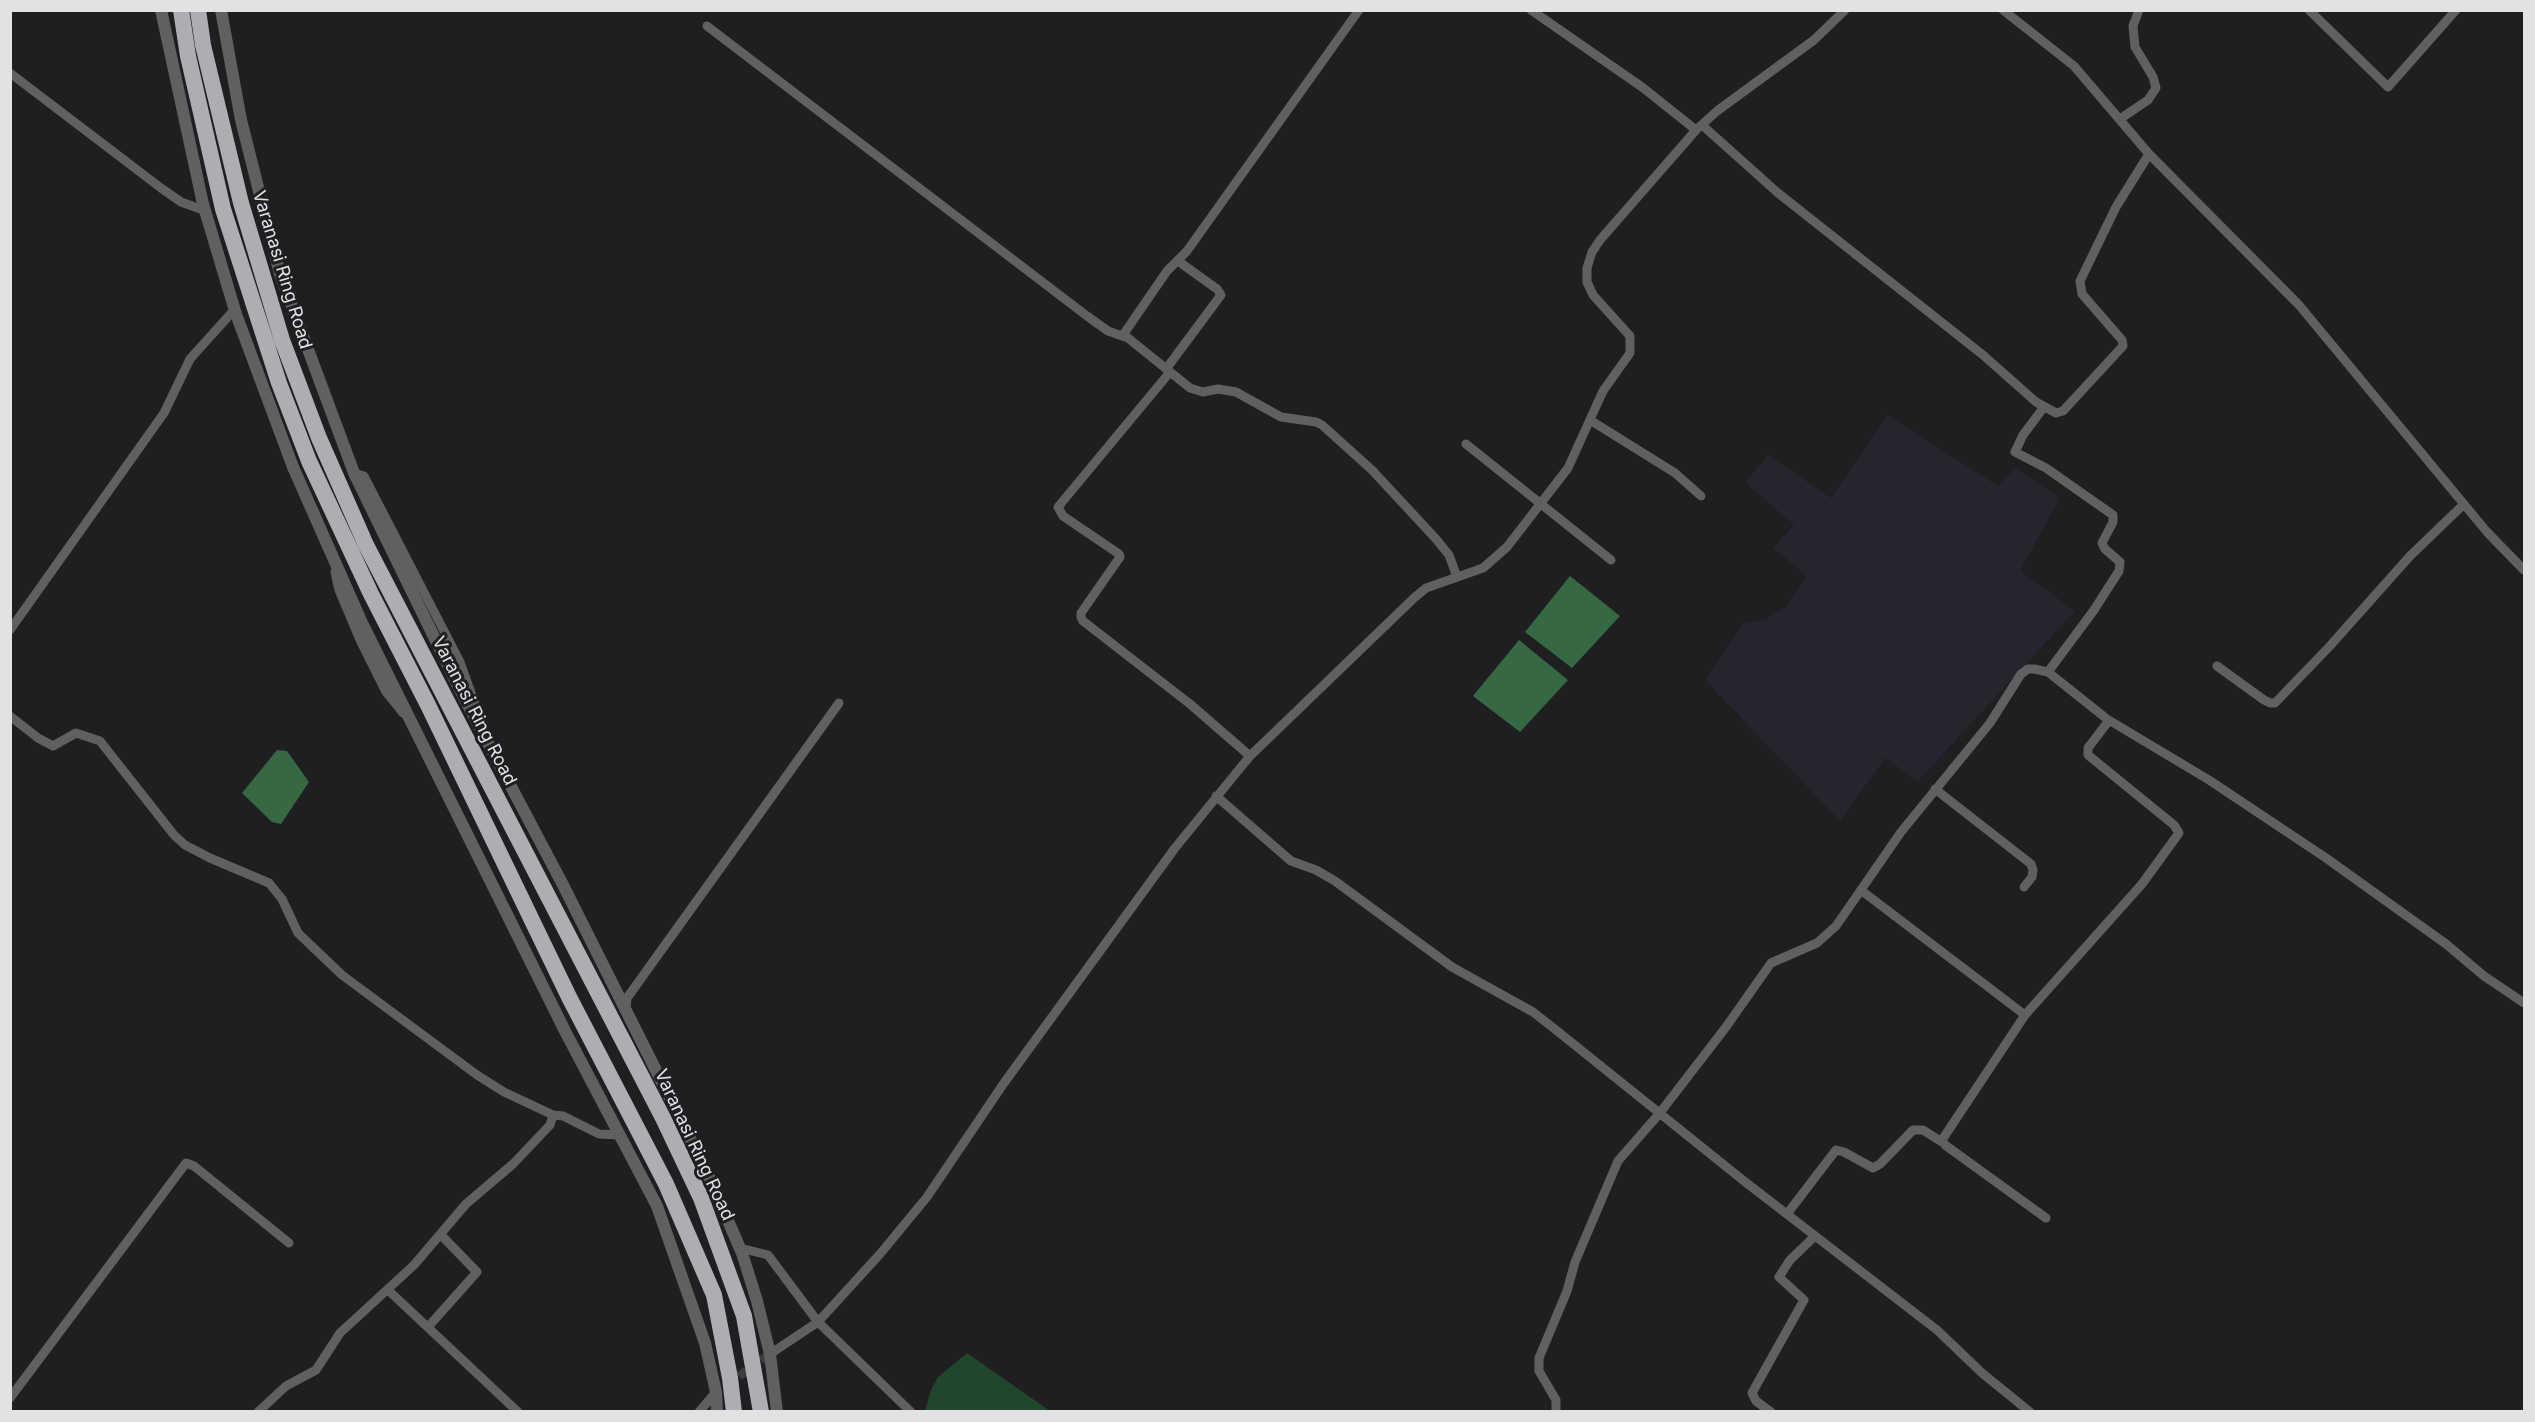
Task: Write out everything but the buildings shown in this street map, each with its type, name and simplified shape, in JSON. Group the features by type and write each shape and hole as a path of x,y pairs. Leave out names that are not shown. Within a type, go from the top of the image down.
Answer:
{"highway":[{"path":"181,10 188,56 223,209 279,383 309,461 371,594 428,705 569,997 666,1184 714,1295 734,1412"},
{"name":"Varanasi Ring Road","path":"198,10 203,45 241,203 282,340 319,438 366,545 663,1118 701,1198 744,1316 761,1412"}],"street":[{"path":"162,10 206,210 235,309 294,467 362,623 619,1136 657,1206 705,1342 716,1392 717,1412"},
{"path":"221,10 241,120 280,274 354,473 490,748 626,1009 707,1172 740,1248 757,1302 770,1354 777,1412"},
{"path":"1123,335 1167,271 1178,261 1359,10"},
{"path":"1531,10 1699,128 1983,354 2044,407 2056,412 2062,411 2123,346 2122,340 2079,288 2080,281 2116,207 2149,154"},
{"path":"770,1354 818,1322 880,1254 927,1197 1004,1083 1175,848 1250,756 1414,598 1426,588 1483,568 1496,559 1541,505 1568,468 1603,391 1630,353 1630,336 1593,295 1587,275 1592,252 1699,128 1717,111 1814,40 1845,10"},
{"path":"2003,10 2074,66 2149,154 2299,305 2487,532 2524,570"},
{"path":"2120,119 2148,100 2156,88 2153,77 2135,47 2133,26 2139,10"},
{"path":"2309,10 2388,87 2456,10"},
{"path":"707,26 1087,316 1108,331 1123,335 1197,391 1218,389 1236,392 1281,417 1322,424 1372,470 1436,539 1449,555 1457,577"},
{"path":"10,73 161,189 181,202 206,210"},
{"path":"1178,261 1217,289 1221,295 1168,371 1058,507 1063,516 1119,554 1120,557 1081,613 1083,621 1190,704 1250,756"},
{"path":"10,630 164,412 189,359 235,309"},
{"path":"2044,407 2023,435 2014,452 2046,468 2113,515 2113,522 2102,543 2105,549 2120,562 2121,567 2094,610 2048,672"},
{"path":"1590,420 1675,473 1701,496"},
{"path":"1466,444 1611,560"},
{"path":"2217,666 2264,700 2275,703 2329,647 2410,556 2464,504"},
{"path":"1556,1412 1556,1400 1539,1371 1539,1358 1613,1170 1749,997 1770,963 1817,943 1828,935 1862,891 1901,832 1990,723 2021,674 2028,669 2048,672 2107,719 2209,780 2326,858 2446,945 2484,976 2524,1003"},
{"path":"626,1009 627,998 839,703"},
{"path":"10,716 38,738 53,746 76,733 100,741 174,835 185,845 210,858 268,883 282,899 298,933 342,975 477,1075 504,1092 553,1115 563,1116 599,1134 619,1136"},
{"path":"1942,1142 2025,1015 2142,884 2179,833 2174,825 2088,754 2088,748 2107,723 2107,719"},
{"path":"1935,789 2031,864 2032,877 2024,887"},
{"path":"1216,796 1291,861 1316,870 1335,881 1452,967 1533,1012 1659,1114 1937,1330 2030,1412"},
{"path":"1862,891 2025,1015"},
{"path":"258,1412 286,1386 316,1370 340,1333 388,1290 441,1235 466,1204 505,1172 550,1125 553,1115"},
{"path":"1787,1214 1836,1150 1873,1168 1880,1164 1913,1130 1923,1130 2046,1218"},
{"path":"10,1398 186,1163 195,1166 289,1243"},
{"path":"428,1328 477,1272 441,1235"},
{"path":"1771,1412 1756,1401 1752,1393 1804,1300 1779,1277 1790,1260 1815,1236"},
{"path":"740,1248 768,1255 818,1322 911,1412"},
{"path":"388,1290 518,1412"},
{"path":"699,1412 716,1392"}],"shaded area":[{"path":"1887,415 1998,486 2015,468 2060,498 2020,571 2075,611 1918,781 1885,758 1840,821 1705,680 1742,624 1766,619 1787,606 1807,576 1773,548 1794,525 1745,482 1768,455 1831,498"},
{"path":"1570,576 1620,616 1572,668 1525,632"},
{"path":"1519,640 1568,680 1520,732 1473,696"},
{"path":"277,750 287,751 309,782 281,824 272,822 242,793"},
{"path":"967,1353 1050,1411 925,1411 931,1390 938,1377"}],"tunnel":[{"path":"728,1384 770,1354"}]}
